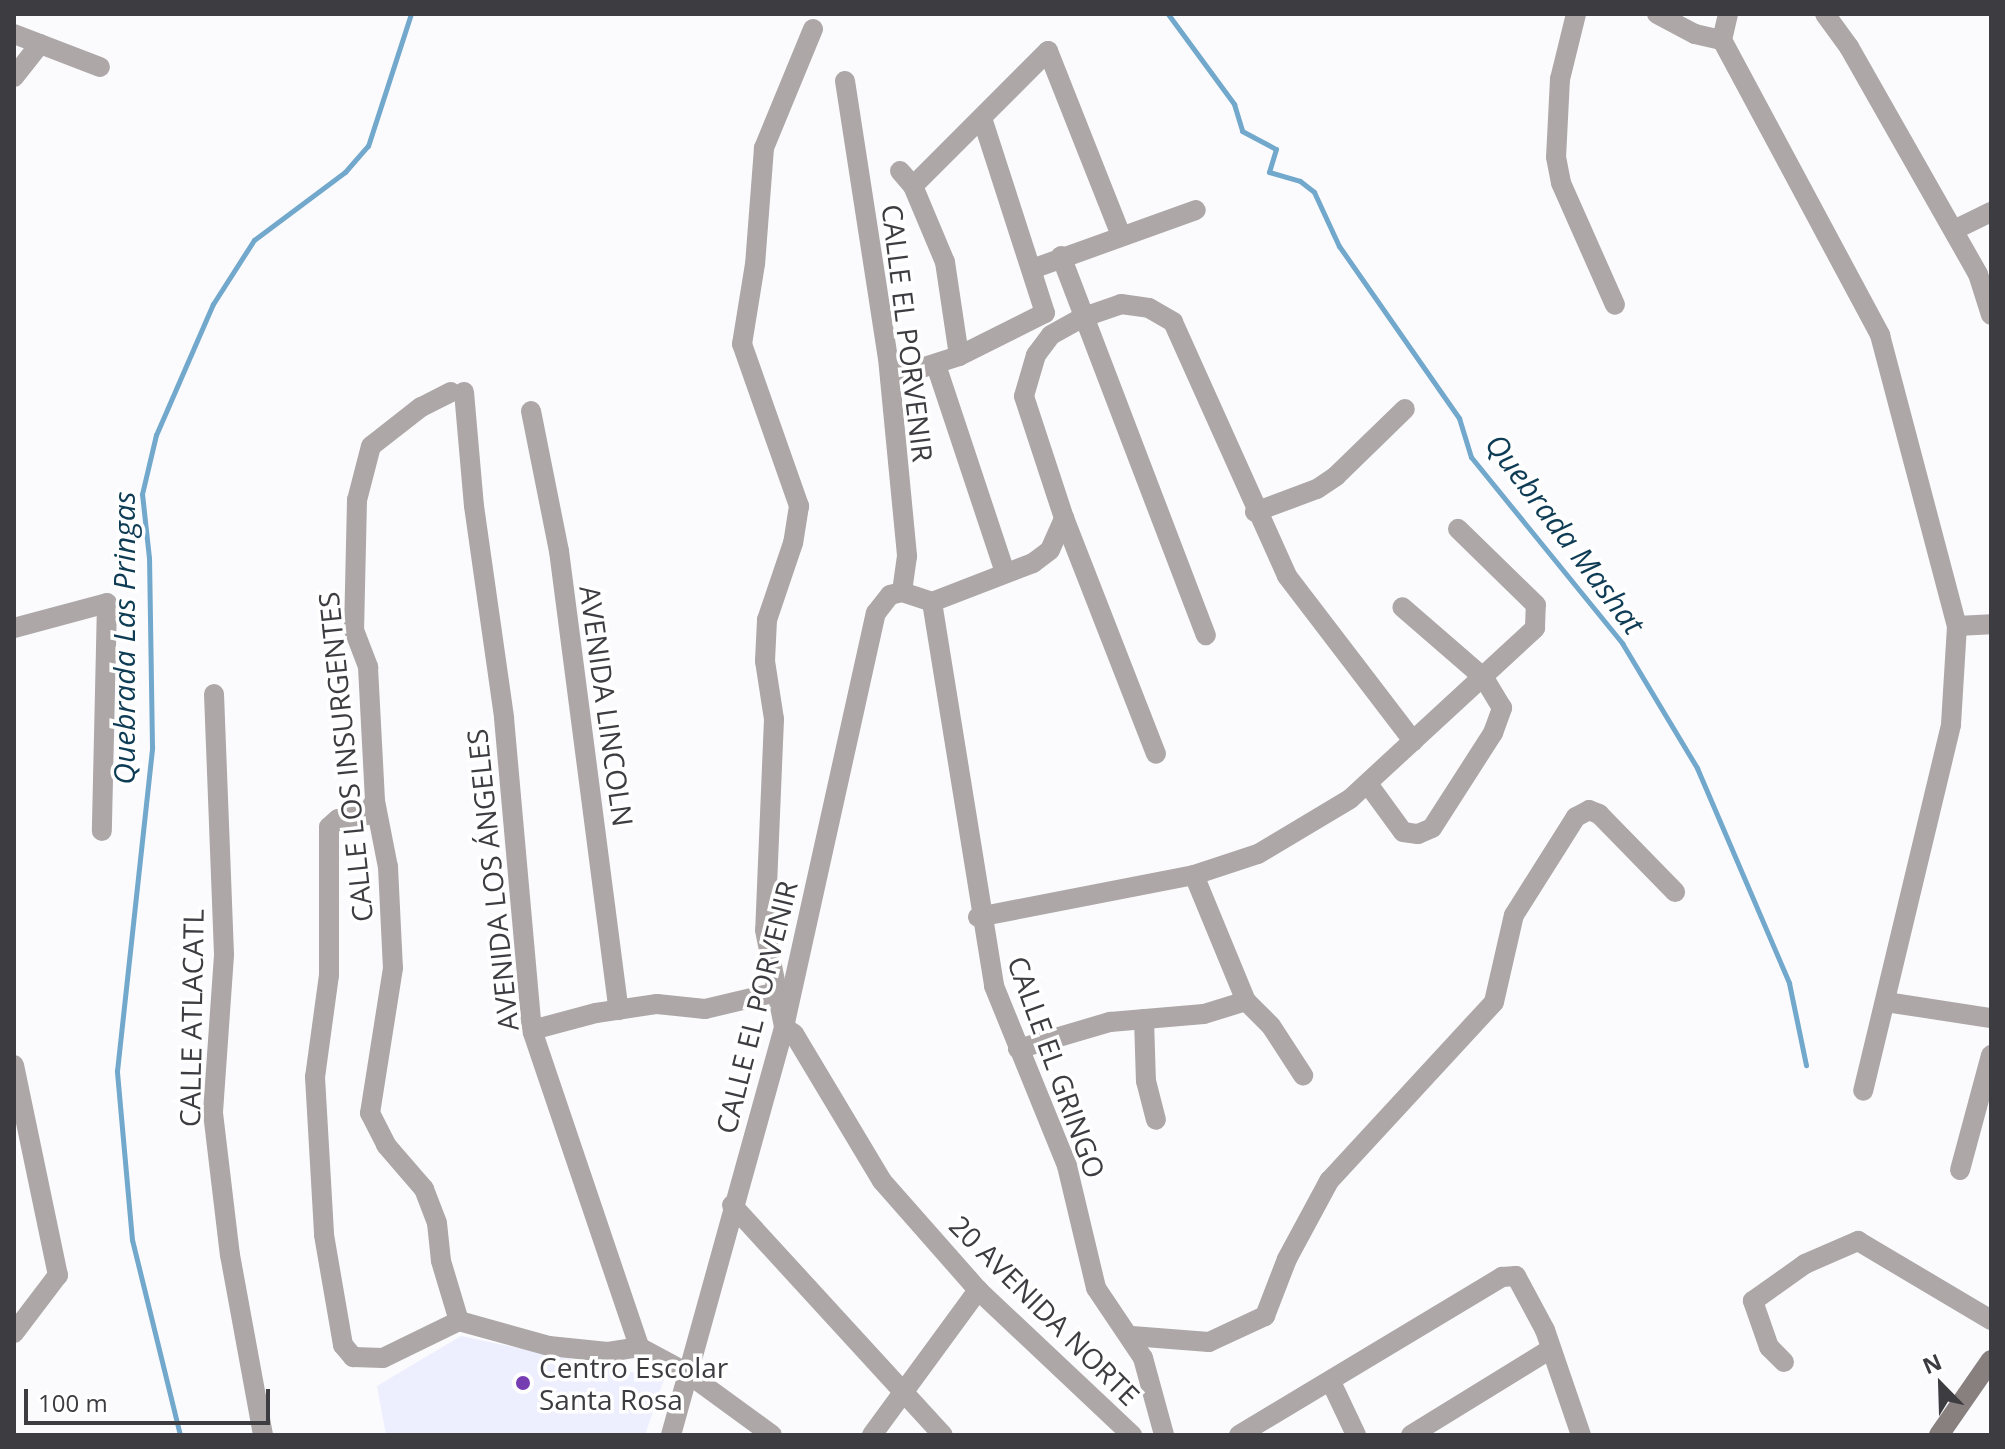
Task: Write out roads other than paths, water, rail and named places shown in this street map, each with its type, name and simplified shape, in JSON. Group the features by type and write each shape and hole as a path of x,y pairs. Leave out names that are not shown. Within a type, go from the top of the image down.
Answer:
{"street":[{"path":"1576,14 1560,79 1556,157 1561,183 1615,305"},
{"path":"1657,14 1695,34 1722,40"},
{"path":"1728,14 1722,40 1880,335 1957,626 1954,710 1863,1091"},
{"path":"1825,14 1849,47 1954,230 1978,274 1991,315"},
{"path":"784,1027 765,930 774,719 765,661 767,620 793,543 799,506 742,344 755,264 764,148 813,29"},
{"path":"14,34 100,67"},
{"path":"14,77 40,44"},
{"path":"959,356 945,262 907,179 983,121 1048,51 1121,235"},
{"name":"CALLE EL PORVENIR","path":"671,1435 732,1205 784,1027 876,613 896,594 907,556 890,378 845,81"},
{"path":"890,378 959,356 1045,313 983,121"},
{"path":"1032,269 1061,256 1196,210"},
{"path":"1954,230 1991,212"},
{"path":"1061,256 1206,635"},
{"path":"1156,754 1064,518 1024,396 1036,355 1051,335 1084,317 1121,304 1149,308 1173,322 1255,512 1310,613 1413,741"},
{"path":"936,365 1005,573"},
{"name":"CALLE LOS INSURGENTES","path":"458,392 421,407 371,446 357,500 354,630 368,667 375,801 388,867 393,968 370,1113 386,1145 424,1189 437,1223 441,1261 459,1321"},
{"name":"AVENIDA LOS ÁNGELES","path":"458,392 504,718 532,1030 639,1347"},
{"path":"1255,512 1317,489 1336,476 1405,409"},
{"name":"AVENIDA LINCOLN","path":"531,411 559,551 619,1010"},
{"path":"896,594 932,602 1005,573 1050,550 1064,518"},
{"path":"978,917 1194,875 1258,854 1368,784 1526,640 1539,614 1523,587 1458,529"},
{"name":"CALLE EL GRINGO","path":"932,602 953,717 978,917 994,986 1067,1166 1096,1288 1132,1336 1164,1435"},
{"path":"14,628 107,603 102,831"},
{"path":"1368,784 1403,832 1418,834 1432,828 1502,708 1484,678 1402,607"},
{"path":"1957,626 1991,624"},
{"name":"CALLE ATLACATL","path":"214,694 224,955 213,1113 230,1255 263,1435"},
{"path":"375,801 366,815 338,819 329,827 329,975 315,1077 324,1235 343,1345 353,1357 383,1358 459,1321 549,1346 608,1352 639,1347 687,1373 772,1435"},
{"path":"1132,1336 1209,1342 1265,1316 1287,1259 1329,1181 1494,1002 1514,915 1576,817 1589,810 1599,814 1675,892"},
{"path":"1194,875 1246,1001 1271,1026 1303,1075"},
{"path":"532,1030 657,1004 705,1009 777,992"},
{"path":"1018,1049 1078,1029 1204,1014 1246,1001"},
{"path":"1886,1002 1991,1018"},
{"path":"1144,1019 1146,1081 1156,1120"},
{"name":"20 AVENIDA NORTE","path":"784,1027 794,1034 882,1181 978,1290 1132,1435"},
{"path":"1960,1170 1991,1055"},
{"path":"14,1065 58,1275 14,1333"},
{"path":"732,1205 943,1435"},
{"path":"1784,1362 1769,1347 1753,1301 1805,1264 1858,1241 1991,1320"},
{"path":"1239,1435 1502,1277 1516,1276 1524,1284 1551,1349 1581,1435"},
{"path":"872,1435 978,1290"},
{"path":"1411,1435 1551,1349"},
{"path":"1939,1435 1991,1360"},
{"path":"1331,1382 1356,1435"}],"waterway":[{"name":"Quebrada Las Pringas","path":"180,1435 132,1240 117,1071 152,747 149,558 142,494 156,435 213,304 254,240 345,172 368,146 411,14"},
{"name":"Quebrada Mashat","path":"1168,14 1234,104 1242,131 1276,149 1269,172 1300,181 1314,192 1339,246 1459,418 1471,457 1622,643 1697,768 1789,983 1806,1065"}],"place":[{"name":"Centro Escolar Santa Rosa","path":"523,1383"}]}
